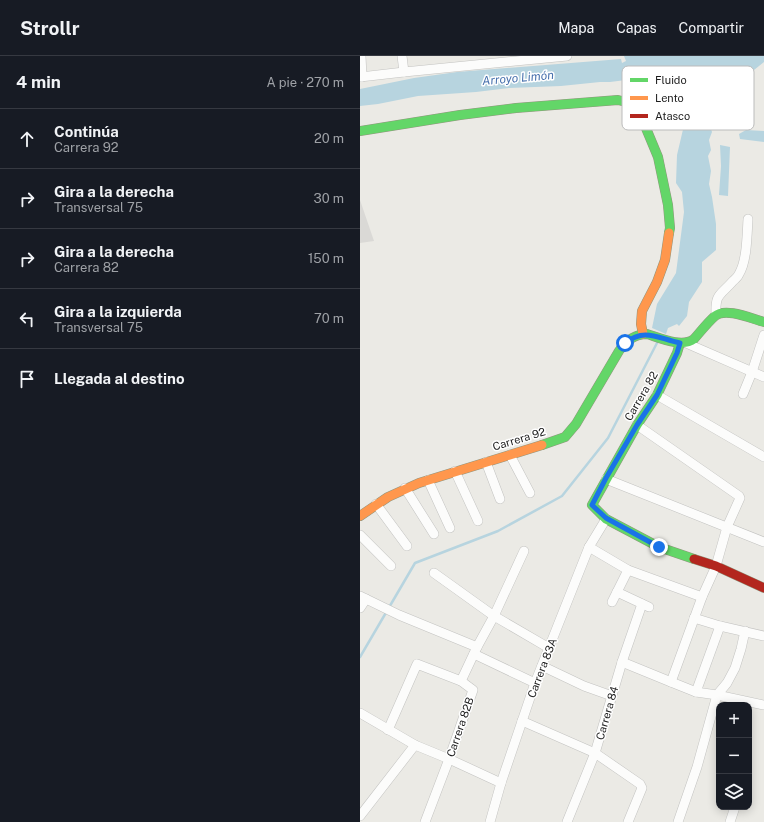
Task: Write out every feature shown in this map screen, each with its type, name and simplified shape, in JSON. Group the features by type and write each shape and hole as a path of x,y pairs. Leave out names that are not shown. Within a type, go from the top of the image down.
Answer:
{"street":[{"path":"361,56 361,77 404,72 477,60 567,56"},
{"path":"402,56 404,72"},
{"path":"360,131 460,115 516,108 618,100 622,101"},
{"path":"647,130 658,157 668,205 670,228 665,260 657,282 642,311 641,324 645,334 695,348 764,376"},
{"path":"719,314 715,306 718,297 739,275 744,260 747,244 748,220"},
{"path":"680,343 694,339 719,314 729,312 764,321"},
{"name":"Carrera 92","path":"360,516 376,504 406,488 565,437 576,424 619,350 631,338 645,334"},
{"path":"743,394 764,335"},
{"name":"Carrera 82","path":"606,518 592,505 637,425 657,395 677,353 680,343"},
{"path":"657,395 764,457"},
{"path":"637,425 740,498 727,527 716,566 702,597 671,682"},
{"path":"510,455 530,493"},
{"path":"486,462 500,499"},
{"path":"455,472 478,521"},
{"path":"606,478 764,542"},
{"path":"428,480 450,528"},
{"path":"406,488 434,534"},
{"path":"376,504 407,546"},
{"path":"606,518 659,547 716,566 764,588"},
{"name":"Carrera 83A","path":"490,822 501,783 535,683 589,547 606,518"},
{"path":"360,535 391,566"},
{"path":"589,547 628,570 702,597"},
{"name":"Carrera 82B","path":"425,822 473,690 461,681 494,616 524,551"},
{"path":"612,602 628,570"},
{"path":"434,573 494,616 549,648"},
{"name":"Carrera 84","path":"567,822 595,753 622,662 646,605 617,592"},
{"path":"360,608 365,598 476,651 535,683"},
{"path":"694,618 720,626 764,636"},
{"path":"696,692 720,626"},
{"path":"678,822 697,767 717,695 727,683 735,668 745,631"},
{"path":"622,662 696,692 764,705"},
{"path":"388,730 417,664 461,681"},
{"path":"542,666 584,686 612,696"},
{"path":"360,713 415,745 501,783"},
{"path":"522,721 595,753 640,784 642,788 628,822"},
{"path":"360,816 415,745"},
{"path":"730,822 734,810"}],"shaded area":[{"path":"360,200 374,241 360,243"}],"water":[{"name":"Arroyo Limón","path":"624,56 764,56 764,62 754,70 754,66 622,66 622,80 418,96 360,106 360,89 414,78 457,72 621,59 622,63 626,61"},
{"name":"Arroyo Limón","path":"683,130 711,130 709,140 711,150 708,156 711,171 709,184 716,224 716,250 702,262 702,282 689,302 687,316 679,326 677,324 668,328 666,334 652,328 657,304 676,273 684,212 682,192 676,183 677,155"},
{"path":"746,130 764,131 764,142 740,139 739,134"},
{"path":"720,145 730,147 728,196 719,195 721,166"}],"waterway":[{"path":"360,657 415,563 498,531 562,496 608,438 658,341"}],"traffic: fast":[{"path":"360,131 460,115 516,108 618,100 622,101"},
{"path":"647,130 658,157 668,205 669,233"},
{"path":"542,445 565,437 576,424 619,351 624,344 634,337 647,334 664,340 683,343 689,342 694,339 715,316 726,313 739,314 764,322"},
{"path":"680,343 677,353 657,395 637,425 592,505 606,519 659,547 694,559"}],"traffic: slow":[{"path":"643,334 641,324 642,311 657,282 665,260 669,233"},
{"path":"360,516 388,497 419,483 542,445"}],"traffic: jam":[{"path":"694,559 716,566 764,588"}],"route":[{"path":"625,343 631,338 643,334 680,343 677,353 657,395 637,425 592,505 606,518 659,547"}]}
